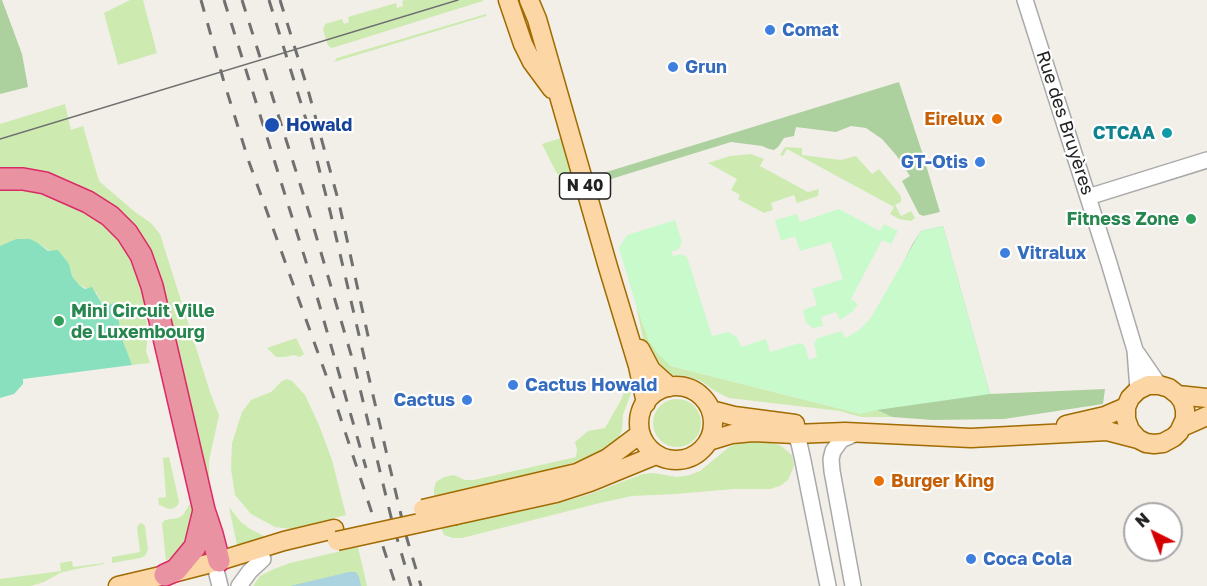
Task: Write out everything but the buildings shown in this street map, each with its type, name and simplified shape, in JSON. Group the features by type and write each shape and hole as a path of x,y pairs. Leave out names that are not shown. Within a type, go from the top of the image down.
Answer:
{"highway":[{"path":"0,179 23,179 45,183 88,202 110,216 127,233 141,255 152,286 204,510 212,534 219,574"},
{"path":"168,581 195,547 204,510"}],"main road":[{"name":"N 40","path":"510,0 523,44 532,62 561,101"},
{"name":"N 40","path":"529,0 537,20 618,297 646,403"},
{"name":"N 40","path":"618,297 646,362 651,370 670,387"},
{"path":"711,410 734,416 852,432 971,438 1107,431 1154,444 1163,443 1174,437 1185,419 1183,402 1169,388 1148,385 1138,390 1130,398 1126,407 1126,419 1130,430 1138,439"},
{"path":"670,387 683,387 695,391 705,399 714,420 709,441 702,450 692,458 680,461 667,460 656,455 640,434 641,412 646,403 652,395 670,387"},
{"path":"1178,395 1207,398"},
{"path":"1030,435 1105,416 1126,407"},
{"path":"1182,427 1207,416"},
{"path":"709,441 732,434 753,432 795,434 852,432"},
{"path":"118,586 219,574 335,535 455,508 577,473 608,458 640,434"},
{"path":"455,508 556,493 656,455"},
{"path":"219,574 284,541 335,535"}],"street":[{"name":"Rue des Bruyères","path":"1025,0 1135,350"},
{"path":"1088,197 1207,160"},
{"path":"1135,350 1159,385"},
{"path":"1135,350 1138,390"},
{"path":"852,432 841,440 833,451 831,459 853,586"},
{"path":"795,434 808,484 828,586"},
{"path":"808,484 834,479"},
{"path":"812,508 838,503"},
{"path":"239,586 263,559"}],"green space":[{"path":"0,0 2,0 22,54 28,87 0,94"},
{"path":"130,0 143,0 157,53 118,65 104,13"},
{"path":"402,1 483,1 332,48 328,45 323,30 325,24 342,19 344,24 349,22 348,17 396,3 397,8 403,6"},
{"path":"486,14 486,16 334,62 337,58"},
{"path":"899,82 940,212 923,216 919,214 902,181 910,176 896,155 882,139 866,128 851,126 836,132 796,127 794,136 784,138 774,150 731,142 611,179 600,178 600,174"},
{"path":"65,104 71,130 83,126 99,181 151,223 160,234 219,415 209,461 211,495 126,222 0,173 0,124"},
{"path":"561,138 574,183 560,177 542,144"},
{"path":"785,147 802,148 802,155 841,160 856,156 872,174 879,169 901,196 901,202 895,205 901,216 911,211 915,218 911,221 899,219 890,214 894,207 787,149 783,156 780,155"},
{"path":"751,154 764,159 760,166 808,192 819,189 818,196 797,203 794,195 771,203 773,210 764,213 738,199 740,195 731,190 737,179 708,163 730,156"},
{"path":"0,186 30,187 82,203 123,239 142,284 148,335 146,351 150,363 132,365 121,336 116,302 104,307 96,292 79,285 72,276 69,264 38,243 16,239 0,246"},
{"path":"839,209 880,231 884,224 898,231 891,244 882,240 851,299 858,304 853,311 840,320 836,312 821,317 823,326 813,328 806,323 803,310 817,305 812,289 843,279 831,242 800,251 795,236 781,241 775,220 797,214 800,222"},
{"path":"675,220 682,242 679,249 671,252 673,256 681,254 687,257 712,336 728,332 737,337 741,347 766,339 770,352 800,343 805,346 809,360 817,357 814,343 818,338 842,331 845,338 858,331 870,319 921,231 943,226 990,394 861,414 671,366 658,354 649,341 619,248 627,235"},
{"path":"943,226 990,394 1105,389 1103,404 1004,419 933,420 892,417 877,410 861,414 839,389 912,245 921,231"},
{"name":"Mini Circuit Ville de Luxembourg","path":"16,239 30,239 48,251 58,250 69,264 72,276 79,285 85,289 92,287 104,307 116,302 121,336 132,365 23,379 23,384 14,394 0,398 0,246"},
{"path":"636,305 649,341 671,366 861,414 877,410 892,417 861,417 840,411 729,398 701,381 663,372 644,344"},
{"path":"296,338 304,354 300,357 294,355 276,357 267,348"},
{"path":"286,379 292,381 305,395 319,425 332,460 346,515 292,529 275,527 251,514 235,495 231,469 232,443 242,412 251,400 271,392"},
{"path":"626,387 632,390 623,415 622,430 619,437 600,453 522,477 434,496 436,482 444,477 454,475 465,480 474,480 576,457 575,442 588,431 605,428"},
{"path":"672,399 682,399 697,409 701,423 700,432 691,443 682,447 672,447 657,437 653,428 653,418 663,403"},
{"path":"740,442 765,442 780,445 792,455 794,466 788,480 770,489 734,489 632,496 462,538 444,535 441,528 556,504 643,474 653,473 677,477 690,475 700,471 729,447"},
{"path":"169,457 179,501 178,505 169,509 159,505 158,498 166,497 163,458"},
{"path":"189,505 193,505 195,513 187,538 179,551 166,561 162,523 183,515"},
{"path":"229,507 241,522 268,538 237,545"},
{"path":"140,523 145,526 148,550 145,556 112,563 112,557 140,552 137,527"},
{"path":"358,547 367,586 253,586 260,576 290,563"},
{"path":"72,561 73,567 104,564 60,573 31,586 0,586 0,579 61,571 60,563"}],"water":[{"path":"356,572 361,586 290,586"}],"tram line":[{"path":"0,139 458,0"}],"railway":[{"path":"201,0 249,162 330,386 396,586"},
{"path":"224,0 318,300 366,468"},
{"path":"242,0 355,368 392,521 411,586"},
{"path":"269,0 308,126 405,532 421,586"},
{"path":"280,0 339,203 370,345"}],"place":[{"name":"Comat","path":"770,30"},
{"name":"Grun","path":"673,67"},
{"name":"Eirelux","path":"997,119"},
{"name":"Howald","path":"272,125"},
{"name":"CTCAA","path":"1167,133"},
{"name":"GT-Otis","path":"980,162"},
{"name":"Fitness Zone","path":"1191,219"},
{"name":"Vitralux","path":"1005,253"},
{"name":"Mini Circuit Ville de Luxembourg","path":"59,321"},
{"name":"Cactus Howald","path":"513,385"},
{"name":"Cactus","path":"467,400"},
{"name":"Burger King","path":"879,481"},
{"name":"Coca Cola","path":"971,559"}]}
